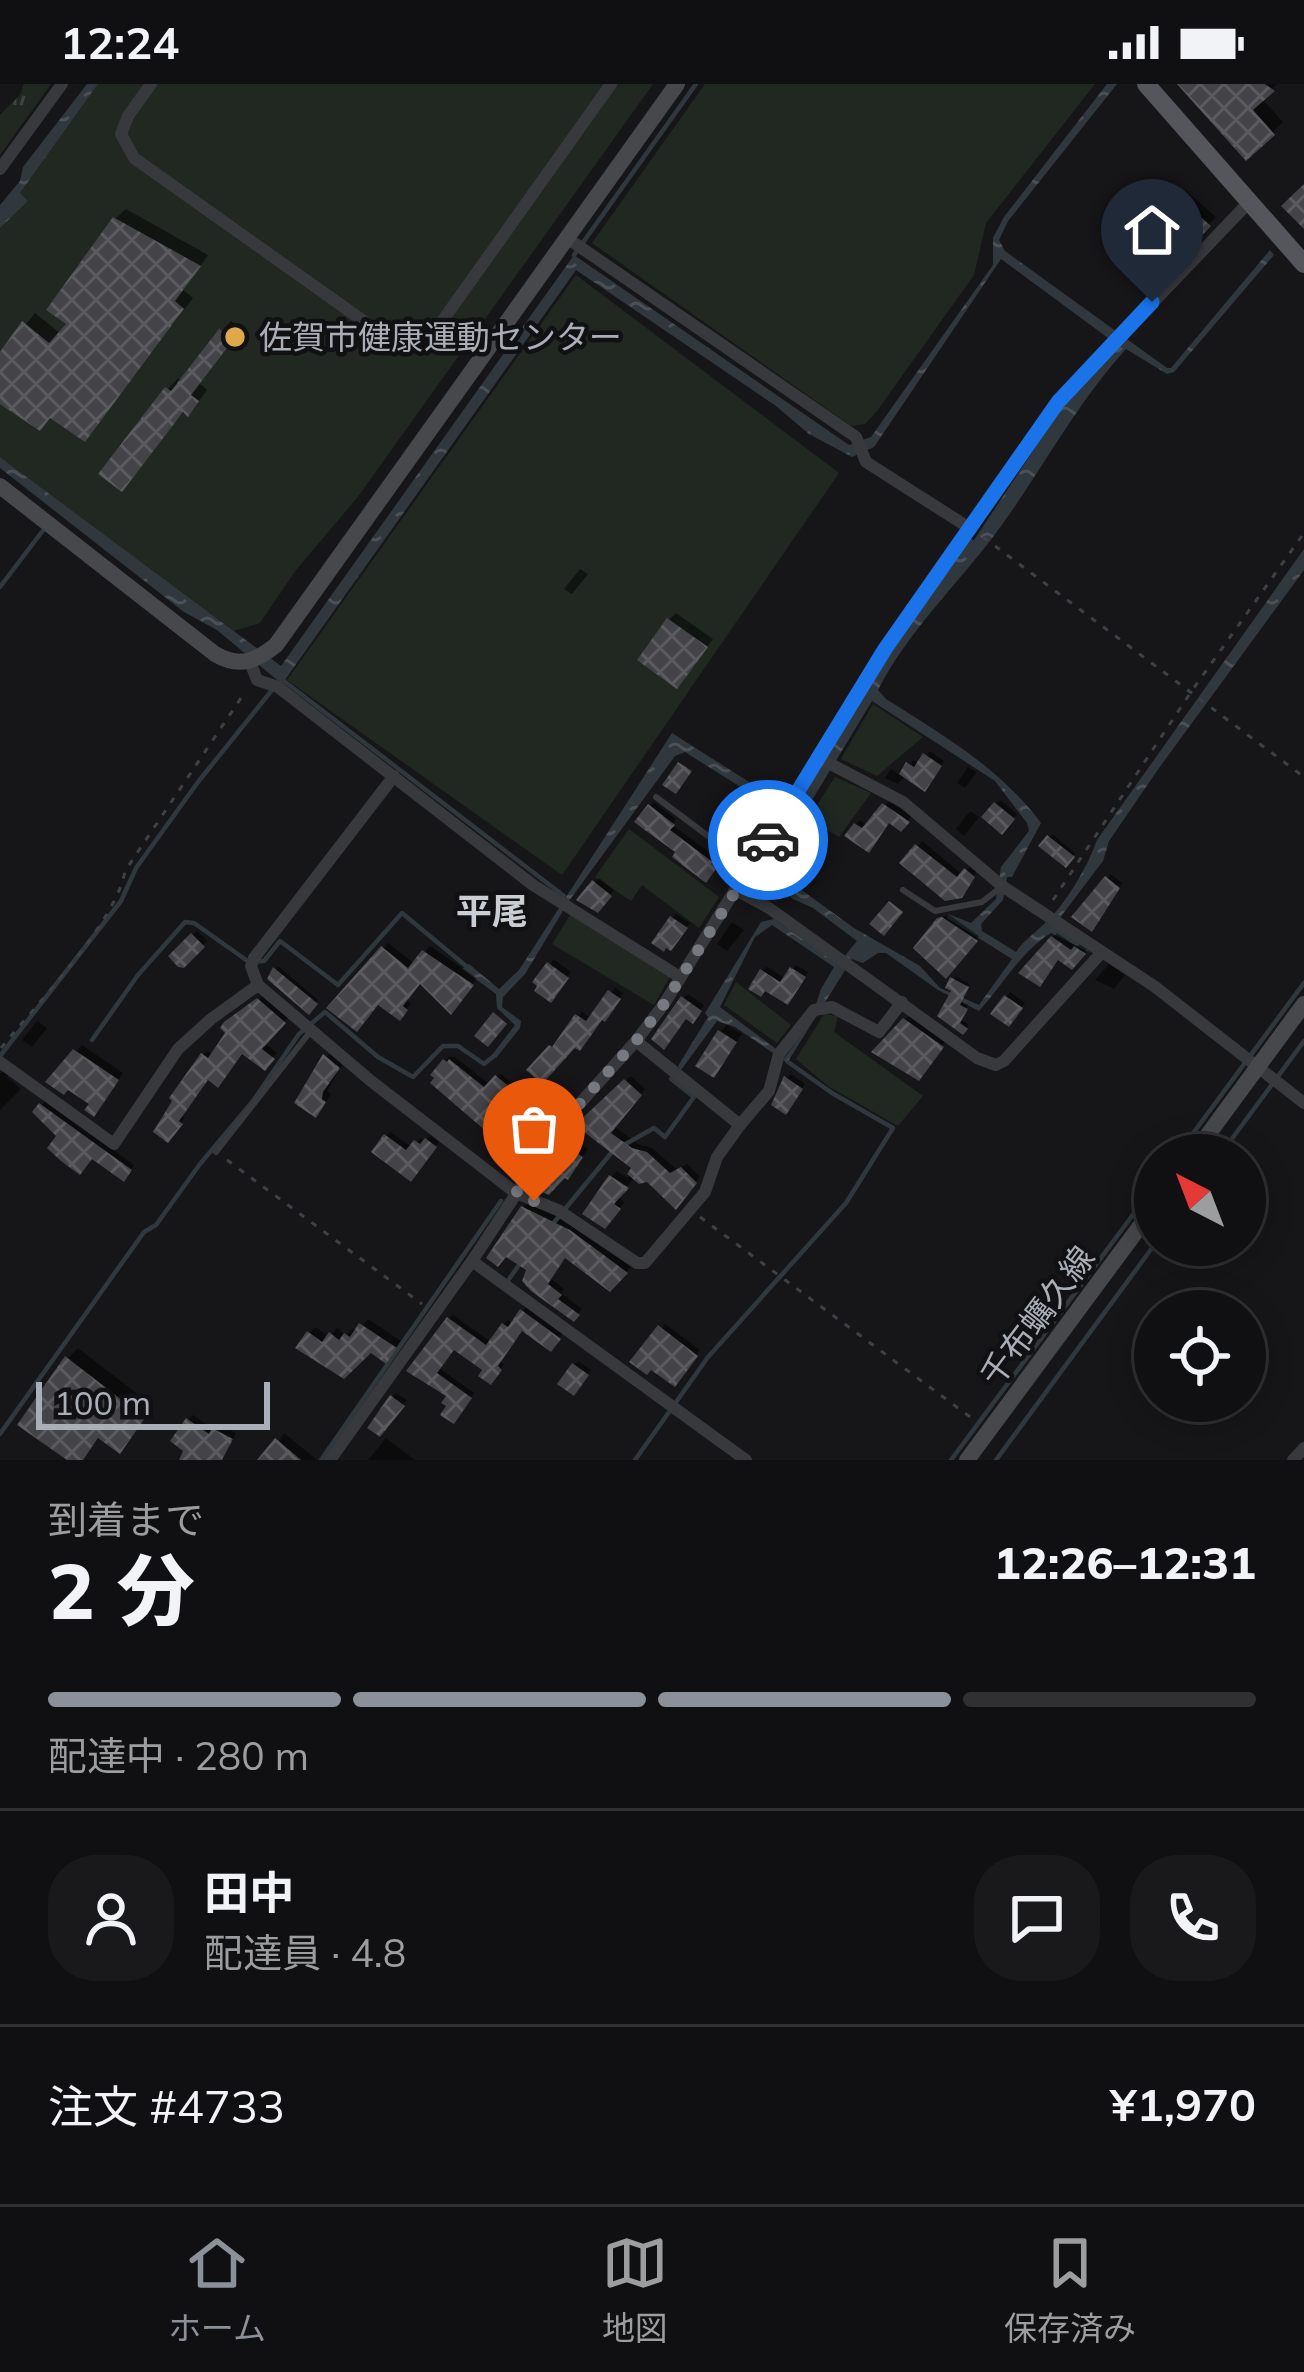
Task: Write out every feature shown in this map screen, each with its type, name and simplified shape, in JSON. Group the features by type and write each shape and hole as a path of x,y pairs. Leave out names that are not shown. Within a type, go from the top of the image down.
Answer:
{"main road":[{"path":"1146,84 1304,264"}],"street":[{"path":"0,169 62,84"},
{"path":"151,84 121,134 134,158 405,346 423,340 438,327 611,84"},
{"path":"0,486 215,654 230,663 250,662 271,649 575,244 677,84"},
{"path":"330,1460 472,1261 564,1121 636,1041 740,884 885,649 1058,402 1251,200"},
{"path":"575,244 857,439 864,456 884,474 971,529"},
{"path":"250,662 269,684 563,906 680,977"},
{"path":"817,757 903,802 1000,887 1046,912 1154,986 1304,1103"},
{"path":"394,776 252,962 258,986 516,1193 563,1213 637,1263 645,1263 705,1192 717,1157 769,1091 779,1054 819,1009 832,1007 880,1032 902,1001"},
{"path":"740,884 977,1058 995,1065 1004,1061 1101,953"},
{"path":"1,1063 114,1144 178,1049 211,1018 258,986"},
{"path":"1209,1134 1304,1004"},
{"path":"636,1041 740,1126"},
{"name":"千布蠣久線","path":"967,1460 1134,1234"},
{"path":"472,1261 746,1460"},
{"path":"1293,1460 1304,1448"}],"lane":[{"path":"656,796 716,842 740,884"},
{"path":"903,890 935,911 982,902 1000,887"},
{"path":"216,1152 307,1027"}],"path":[{"path":"1046,912 1191,692 1304,533"},
{"path":"992,543 1304,777"},
{"path":"0,1049 122,891 125,871 247,690 269,684"},
{"path":"216,1152 424,1305"},
{"path":"689,1209 975,1421"}],"green space":[{"path":"24,84 51,84 0,155 0,115"},
{"name":"佐賀市健康運動センター","path":"98,84 653,84 357,498 296,570 260,623 234,631 0,457 0,228 28,201 20,193"},
{"name":"佐賀市健康運動センター","path":"705,84 1095,84 986,223 974,275 877,411 865,424 851,426 592,243"},
{"name":"佐賀市健康運動センター","path":"576,275 839,473 562,875 287,680"},
{"path":"873,704 923,737 877,776 841,759"},
{"path":"835,777 871,793 839,837 808,819"},
{"path":"629,829 719,897 699,928 642,885 631,901 595,877"},
{"path":"570,915 671,975 654,1005 552,944"},
{"path":"736,982 791,1025 777,1043 724,1005"},
{"path":"824,1014 838,1016 834,1032 923,1096 898,1126 828,1086 796,1059"}],"water":[{"path":"87,84 98,84 20,193 28,201 0,228 0,205"},
{"path":"1107,84 1117,84 1008,221 999,240 1005,251 1167,368 1270,250 1274,255 1174,372 1167,374 1126,349 1090,393 996,533 904,648 878,690 989,769 1041,823 1012,877 1007,877 1003,900 981,924 982,931 1016,952 1052,916 1075,885 1097,840 1304,549 1304,570 1159,768 1109,841 1103,861 1056,923 1091,953 1051,933 1021,959 979,1011 938,990 886,953 863,963 852,959 787,1063 783,1060 810,1023 834,967 772,925 755,937 720,1007 776,1049 773,1053 735,1027 717,1021 681,1070 678,1066 761,922 774,919 838,964 857,941 759,871 788,817 685,752 675,756 569,901 525,974 503,997 502,1007 521,1021 496,1058 492,1055 515,1025 497,1008 496,994 462,969 469,964 499,989 519,970 672,733 793,810 881,665 970,539 974,540 1061,409 1119,346 1001,259 874,447 852,457 809,434 776,406 576,270 282,684 0,468 0,457 281,666 574,255 849,445 871,437 993,265 993,238 1004,217","holes":["872,701 995,781 1029,831 1001,867 996,899 971,923 948,914 947,918 1012,959 979,1005 940,988 920,966 854,928 771,868"]}],"building":[{"path":"1177,84 1265,84 1275,91 1253,110 1275,135 1246,161"},
{"path":"1304,184 1304,229 1281,206"},
{"path":"1175,195 1211,226 1182,257 1150,220"},
{"path":"113,217 201,266 175,301 184,309 85,442 50,418 40,431 0,404 0,352 22,321 49,343 66,324 46,310"},
{"path":"219,329 233,340 191,395 199,401 188,417 183,412 122,492 98,474 165,387 171,391"},
{"path":"667,618 708,647 677,689 637,660"},
{"path":"923,753 942,766 925,792 899,774 906,762 914,767"},
{"path":"678,762 692,771 676,794 662,785"},
{"path":"994,802 1015,819 1002,835 981,817"},
{"path":"882,803 910,822 901,832 889,823 869,853 844,836 854,823 862,828"},
{"path":"648,804 675,825 670,830 718,866 706,883 672,857 675,852 634,822"},
{"path":"1047,835 1075,857 1066,868 1038,846"},
{"path":"915,844 957,877 964,868 975,877 962,898 945,901 899,863"},
{"path":"1105,876 1120,888 1092,932 1071,917"},
{"path":"592,880 612,896 598,913 576,900"},
{"path":"889,901 903,912 884,936 869,924"},
{"path":"670,916 688,928 671,951 666,948 664,952 651,943"},
{"path":"942,917 978,941 946,979 913,948"},
{"path":"191,933 205,947 184,968 178,967 168,956"},
{"path":"1051,936 1086,954 1072,970 1058,960 1040,987 1018,973"},
{"path":"381,946 408,968 422,950 474,985 451,1015 420,984 403,1006 408,1010 400,1021 378,1005 357,1032 326,1008"},
{"path":"547,962 569,978 551,1003 534,991 537,986 532,982"},
{"path":"273,967 318,1004 309,1015 267,979"},
{"path":"790,967 806,977 788,1005 765,991 761,997 748,989 760,969 780,982"},
{"path":"950,977 969,987 960,1005 968,1009 960,1023 968,1029 963,1035 937,1016 951,991 945,988"},
{"path":"608,990 621,999 605,1022 542,1084 526,1070 552,1047 575,1014 586,1021"},
{"path":"1004,995 1023,1008 1009,1027 990,1014"},
{"path":"681,996 702,1011 693,1024 686,1019 664,1050 651,1039"},
{"path":"257,998 286,1023 262,1049 275,1059 265,1071 242,1054 218,1088 208,1080 168,1143 153,1132 172,1101 169,1098 201,1053 208,1058 225,1033 220,1028 224,1022"},
{"path":"493,1012 507,1024 488,1047 474,1036"},
{"path":"903,1018 944,1047 919,1081 871,1052"},
{"path":"718,1030 737,1042 714,1078 695,1066"},
{"path":"73,1049 119,1080 94,1117 84,1110 89,1104 45,1082"},
{"path":"323,1054 340,1068 323,1092 326,1102 316,1118 294,1103"},
{"path":"443,1059 484,1087 495,1075 512,1089 501,1101 545,1131 529,1154 493,1124 487,1132 430,1083 434,1078 430,1075"},
{"path":"784,1076 803,1089 786,1115 771,1105"},
{"path":"624,1079 642,1095 611,1133 647,1152 670,1173 681,1167 697,1183 676,1210 647,1182 639,1184 627,1174 631,1168 575,1125"},
{"path":"39,1103 132,1170 124,1182 92,1159 80,1175 47,1148 56,1136 32,1112"},
{"path":"384,1134 406,1150 414,1140 420,1144 425,1138 437,1147 411,1182 371,1152"},
{"path":"562,1143 583,1157 568,1180 549,1195 532,1188"},
{"path":"609,1175 629,1188 614,1204 621,1209 605,1229 582,1214"},
{"path":"521,1206 570,1230 628,1273 610,1292 565,1258 548,1284 562,1295 558,1299 580,1315 574,1322 531,1291 522,1281 526,1270 506,1257 498,1267 486,1258"},
{"path":"520,1309 561,1339 551,1352 522,1331 491,1385 478,1376 482,1370 454,1350 437,1373 472,1398 454,1424 440,1415 446,1396 406,1371 447,1317 486,1345 502,1323 508,1327"},
{"path":"359,1323 397,1348 386,1364 371,1353 344,1379 295,1348 307,1331 322,1342 329,1332 339,1340 344,1333 350,1337"},
{"path":"658,1325 698,1356 675,1387 629,1362"},
{"path":"65,1356 145,1418 120,1454 98,1438 83,1460 67,1460 17,1425"},
{"path":"572,1363 589,1375 574,1396 557,1384"},
{"path":"390,1395 405,1406 380,1437 367,1428"},
{"path":"186,1418 209,1434 212,1428 233,1439 222,1460 179,1460 183,1451 170,1441"},
{"path":"275,1438 301,1460 257,1460"}],"waterway":[{"path":"574,255 696,84"},
{"path":"0,587 44,529"},
{"path":"284,681 564,896"},
{"path":"0,1056 121,901 136,868 272,690"},
{"path":"92,1040 138,975 185,922 194,923 249,962 264,961 280,941 338,985 402,913 466,966"},
{"path":"1193,1134 1304,983"},
{"path":"0,1434 144,1232 156,1225 299,1034 325,1012 378,1057 413,1077 443,1046 458,1046 484,1064 494,1056"},
{"path":"1235,1134 1304,1041"},
{"path":"635,1460 708,1357 846,1203 893,1128 788,1062"},
{"path":"622,1146 654,1128 665,1137 694,1097 671,1079"},
{"path":"551,1226 612,1152"},
{"path":"321,1460 501,1201"},
{"path":"951,1460 1134,1213"},
{"path":"507,1282 521,1262"},
{"path":"996,1460 1139,1266"}],"way so far":[{"path":"534,1201 516,1193 564,1121 664,1004 768,840"}],"place":[{"name":"佐賀市健康運動センター","path":"235,337"}],"district":[{"name":"平尾","path":"492,911"}],"route":[{"path":"768,840 885,649 1058,402 1152,302"}]}
